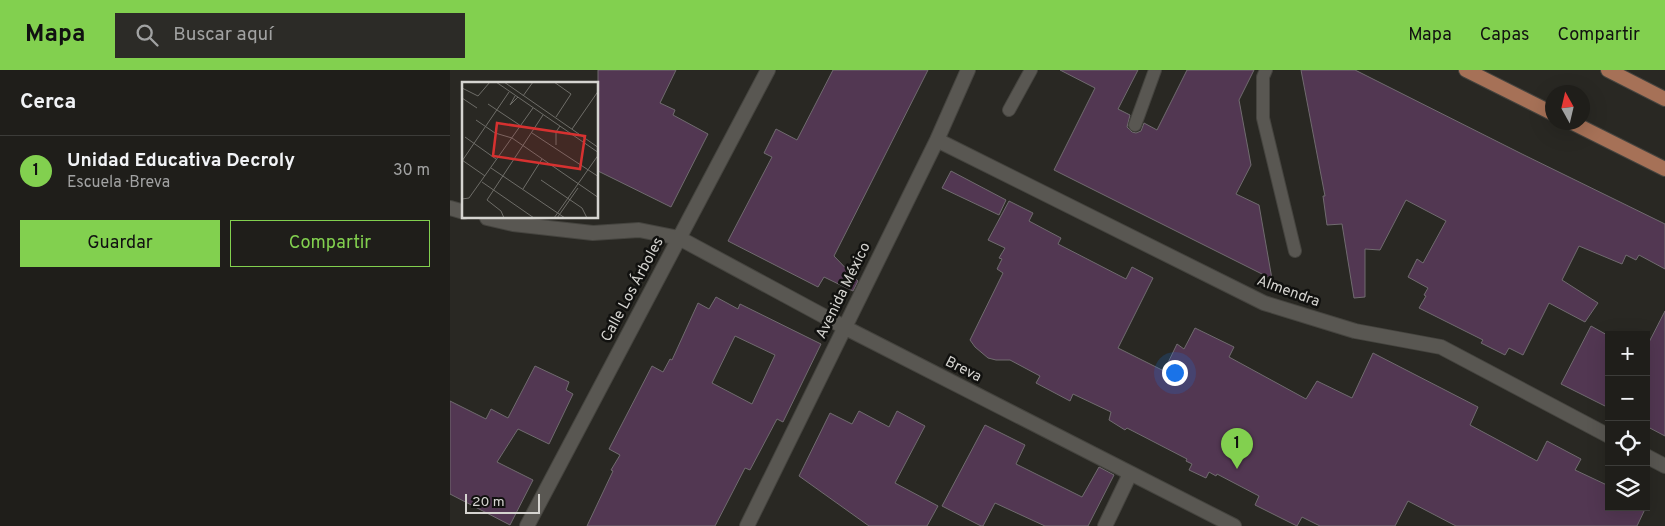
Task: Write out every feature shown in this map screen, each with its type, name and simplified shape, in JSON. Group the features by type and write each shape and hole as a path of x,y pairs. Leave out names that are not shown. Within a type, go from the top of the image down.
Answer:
{"main road":[{"path":"1466,70 1545,110"},
{"path":"1608,70 1665,99"},
{"path":"1587,130 1665,169"}],"street":[{"name":"Calle Los Árboles","path":"527,526 768,70"},
{"name":"Avenida México","path":"747,526 937,140 968,70"},
{"name":"Almendra","path":"937,140 1264,303 1355,331 1441,347 1605,434"},
{"name":"Breva","path":"491,219 513,224 593,233 639,230 679,238 844,327 1234,526"},
{"path":"1650,458 1665,466"},
{"path":"1105,526 1130,474"}],"lane":[{"path":"1009,110 1031,70"},
{"path":"1135,125 1155,70"},
{"path":"1266,70 1263,77 1263,118 1295,251"}],"building":[{"path":"598,70 676,70 660,103 675,110 673,115 708,134 671,207 599,171"},
{"path":"833,70 928,70 834,256 858,281 853,291 824,277 818,287 728,241 772,157 764,153 776,129 797,140"},
{"path":"1060,70 1138,70 1118,109 1130,115 1127,127 1136,133 1141,131 1144,123 1157,130 1187,70 1254,70 1239,100 1251,165 1236,194 1259,205 1272,279 1054,170 1095,88"},
{"path":"1301,70 1355,70 1665,224 1665,269 1639,255 1636,260 1626,255 1622,264 1579,246 1562,280 1598,303 1585,322 1549,303 1523,355 1509,348 1505,355 1481,343 1483,340 1419,308 1428,288 1408,277 1417,259 1423,263 1446,221 1406,200 1380,250 1365,249 1365,297 1354,298 1342,224 1327,225 1323,196 1325,196"},
{"path":"951,171 1006,200 999,215 942,188"},
{"path":"1009,201 1033,213 1029,221 1061,238 1058,244 1126,279 1132,267 1153,278 1118,348 1164,371 1177,344 1184,349 1195,328 1234,347 1229,357 1306,399 1317,381 1352,398 1373,353 1478,407 1470,425 1537,461 1547,441 1581,459 1575,470 1605,484 1605,511 1644,511 1637,526 1456,526 1408,501 1395,526 1320,526 1302,517 1297,526 1255,505 1259,496 1217,474 1216,476 1209,472 1206,478 1189,470 1192,464 1186,461 1187,459 1127,428 1125,430 1109,420 1111,412 1073,394 1070,401 1036,383 1040,376 1010,360 988,358 975,347 970,340 1003,273 997,269 1002,259 999,258 1005,248 988,240"},
{"path":"716,297 738,309 740,304 821,344 783,422 777,419 750,470 745,468 715,526 587,526 613,471 611,470 620,455 609,449 652,366 663,372 670,359 672,360 698,303 709,309","holes":["735,336 775,355 752,404 712,383"]},
{"path":"1665,311 1665,436 1650,428 1650,340"},
{"path":"1591,326 1605,334 1605,406 1561,384"},
{"path":"535,366 569,382 566,390 573,394 549,444 518,429 497,462 533,480 510,525 450,494 450,401 486,419 491,409 508,418"},
{"path":"859,411 889,427 897,411 925,426 895,483 938,506 927,526 869,526 799,476 830,413 852,424"},
{"path":"985,425 1025,445 1016,464 1082,497 1099,467 1114,475 1088,526 1045,526 995,503 983,526 981,526 942,506"}],"place":[{"name":"Unidad Educativa Decroly","path":"1237,469"}]}
